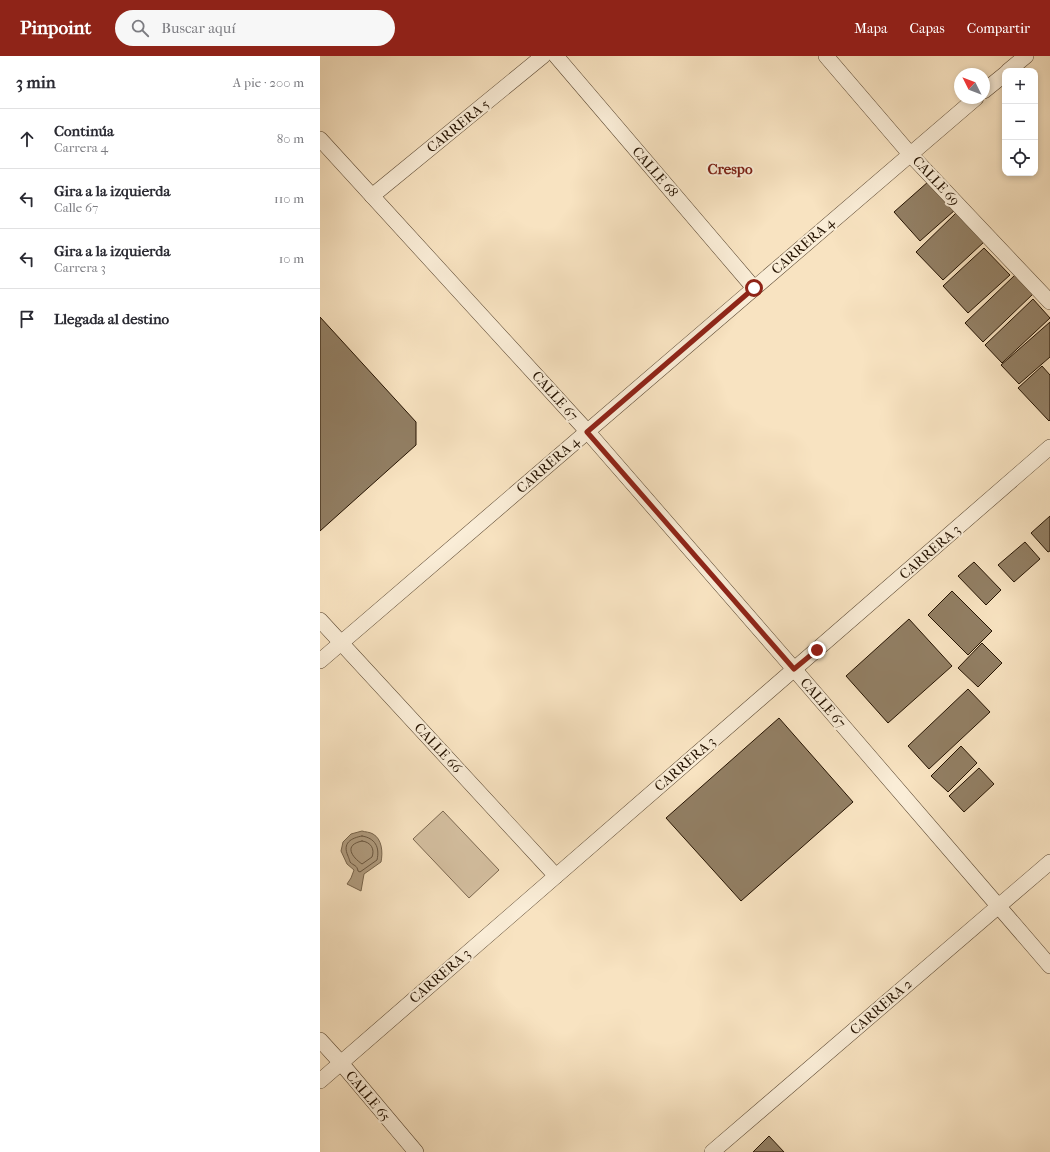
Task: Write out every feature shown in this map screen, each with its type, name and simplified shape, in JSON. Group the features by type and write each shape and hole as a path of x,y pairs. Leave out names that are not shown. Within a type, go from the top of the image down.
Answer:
{"street":[{"name":"CARRERA 5","path":"372,196 543,56"},
{"name":"CALLE 68","path":"556,56 754,288"},
{"name":"CALLE 69","path":"826,56 910,154 1050,302"},
{"path":"1012,68 1026,56"},
{"path":"990,86 1002,76"},
{"name":"CARRERA 4","path":"320,661 969,104"},
{"name":"CALLE 67","path":"320,139 587,432 1050,966"},
{"name":"CARRERA 3","path":"320,1081 1050,447"},
{"name":"CALLE 66","path":"320,620 556,876"},
{"name":"CARRERA 2","path":"712,1152 1050,862"},
{"name":"CALLE 65","path":"320,1040 416,1152"}],"shaded area":[{"path":"443,811 499,870 469,898 413,839"}],"water":[{"path":"362,831 376,836 380,842 382,854 381,862 364,874 361,891 347,884 354,870 347,864 341,851 343,842 351,834"}],"building":[{"path":"929,181 955,210 920,241 894,212"},
{"path":"956,213 984,242 943,280 916,252"},
{"path":"984,248 1010,275 968,313 943,286"},
{"path":"1015,275 1033,294 983,342 965,323"},
{"path":"1033,299 1050,318 1002,363 985,345"},
{"path":"320,317 416,422 416,445 320,531"},
{"path":"1050,322 1050,357 1019,384 1001,365"},
{"path":"1042,366 1050,375 1049,421 1018,388"},
{"path":"1050,516 1050,551 1048,552 1031,533"},
{"path":"1025,542 1040,559 1014,582 998,565"},
{"path":"974,562 1001,590 986,605 958,576"},
{"path":"952,591 992,631 968,655 928,615"},
{"path":"909,619 952,666 888,723 846,676"},
{"path":"982,643 1002,663 978,687 958,668"},
{"path":"968,689 990,712 929,769 908,746"},
{"path":"779,718 853,802 741,901 666,818"},
{"path":"961,746 977,763 948,792 931,776"},
{"path":"979,768 994,784 964,812 949,796"},
{"path":"769,1136 784,1152 753,1152"}],"district":[{"name":"Crespo","path":"730,169"}],"route":[{"path":"754,288 587,432 794,669 817,650"}]}
